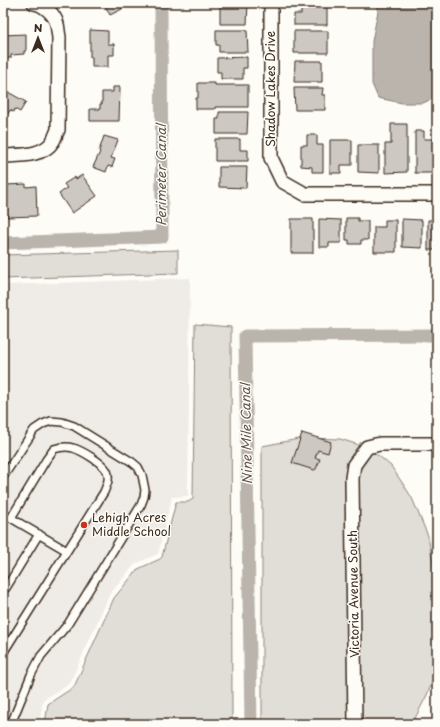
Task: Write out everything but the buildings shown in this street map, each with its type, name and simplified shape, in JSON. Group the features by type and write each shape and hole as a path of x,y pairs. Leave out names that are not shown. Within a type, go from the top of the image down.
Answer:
{"street":[{"path":"3,156 28,155 42,151 53,142 58,130 57,23 48,10 38,3 34,3"},
{"name":"Shadow Lakes Drive","path":"271,3 271,158 282,181 305,194 437,194"},
{"name":"Victoria Avenue South","path":"355,724 352,478 354,465 367,447 380,444 437,444"}],"lane":[{"path":"3,477 34,430 43,424 51,421 58,421 74,426 132,462 142,475 145,490 141,505 68,624 41,656 31,675 10,724 3,721"},
{"path":"3,653 67,551 104,492 108,482 107,472 104,466 75,448 67,447 54,449 12,518 67,551"},
{"path":"6,588 39,534"}],"shaded area":[{"path":"377,3 437,3 437,97 423,103 402,103 378,98 372,84 372,41 378,11"},
{"path":"178,250 178,273 3,279 3,255"},
{"name":"Lehigh Acres Middle School","path":"190,278 188,496 172,497 158,554 135,564 110,594 70,683 43,700 39,724 3,724 3,285"},
{"path":"195,324 231,327 232,724 45,724 48,704 74,687 114,598 138,569 162,557 176,502 188,502 193,499"},
{"path":"304,438 340,439 356,444 379,456 391,466 412,498 428,536 437,587 437,670 427,695 412,724 262,724 262,446"}],"waterway":[{"name":"Perimeter Canal","path":"3,243 162,237 161,3"},
{"name":"Nine Mile Canal","path":"251,724 245,336 437,335"}],"place":[{"name":"Lehigh Acres Middle School","path":"84,525"}]}
